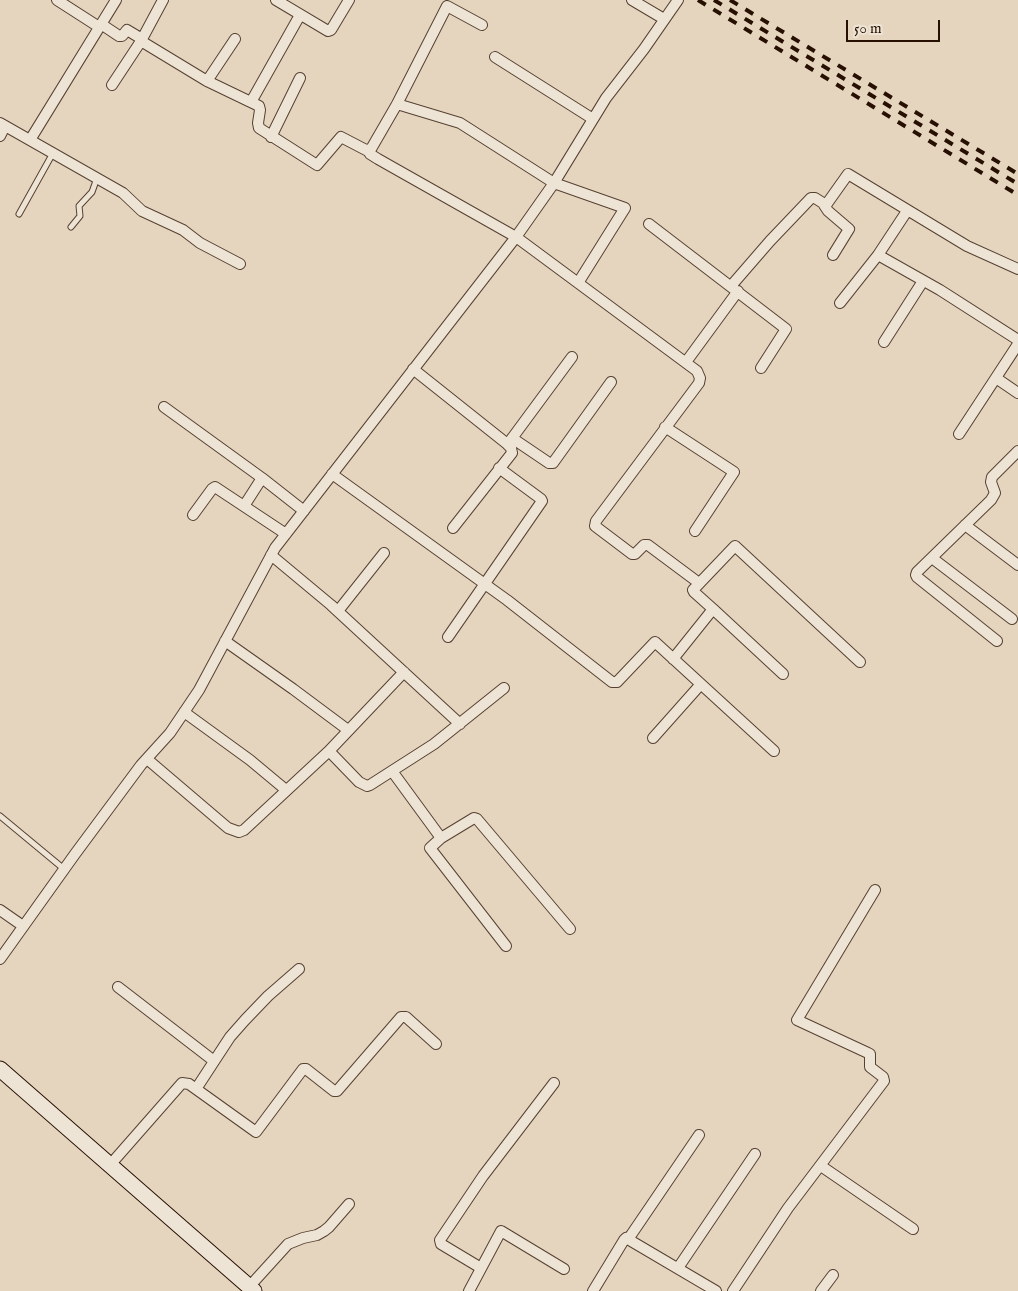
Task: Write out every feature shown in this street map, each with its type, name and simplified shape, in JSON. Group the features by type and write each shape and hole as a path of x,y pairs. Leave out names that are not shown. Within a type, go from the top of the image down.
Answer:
{"street":[{"path":"59,0 119,36 122,36 127,30 207,82 251,102 260,108 259,128 316,165 319,164 339,138 342,137 368,150 370,154 378,159 516,237 700,374 699,383 596,521 595,526 632,554 635,554 644,545 648,545 699,583"},
{"path":"30,140 116,0"},
{"path":"112,85 141,40 163,0"},
{"path":"276,0 329,31 349,0"},
{"path":"632,0 664,19"},
{"path":"0,959 64,869 147,759 170,733 199,690 271,555 516,237 554,183 606,98 644,49 678,0"},
{"path":"368,150 371,149 397,104 447,7 450,6 482,25"},
{"path":"251,102 300,15"},
{"path":"207,82 235,39"},
{"path":"495,57 593,119"},
{"path":"271,137 300,78"},
{"path":"397,104 467,126 554,183 625,208 578,283"},
{"path":"0,136 3,124 97,177 127,196 142,211 182,230 200,243 240,264"},
{"path":"824,205 827,204 848,174 967,246 1018,269"},
{"path":"686,362 734,288 770,241 811,198 815,198 824,205 848,229 833,255"},
{"path":"840,303 878,255 907,210"},
{"path":"650,224 786,329 761,368"},
{"path":"878,255 1018,340"},
{"path":"884,342 923,281"},
{"path":"959,434 1018,344"},
{"path":"509,440 572,357"},
{"path":"413,369 509,440 549,463 553,463 611,382"},
{"path":"996,378 1018,393"},
{"path":"164,407 304,511"},
{"path":"666,427 734,472 695,531"},
{"path":"453,528 512,451 509,440"},
{"path":"997,641 916,577 917,572 994,496 995,490 991,482 992,477 1018,451"},
{"path":"448,637 542,502 541,499 499,468"},
{"path":"332,474 486,585 612,682 617,682 654,642 774,751"},
{"path":"244,506 262,478"},
{"path":"193,514 214,487 286,534"},
{"path":"965,525 1018,565"},
{"path":"783,674 693,590 733,546 736,546 860,662"},
{"path":"338,611 384,553"},
{"path":"271,555 338,611 460,724"},
{"path":"932,558 1012,619"},
{"path":"673,659 713,610"},
{"path":"225,641 293,688 348,730"},
{"path":"147,759 234,831 239,832 244,830 329,750 404,672"},
{"path":"653,738 701,684"},
{"path":"329,750 359,782 366,786 434,744 504,688"},
{"path":"184,712 224,740 286,790"},
{"path":"392,771 441,838"},
{"path":"506,946 430,848 441,838 474,818 476,818 570,929"},
{"path":"733,1291 788,1208 884,1079 870,1067 870,1054 797,1020 875,890"},
{"path":"0,910 23,926"},
{"path":"196,1089 230,1038 245,1020 298,969"},
{"path":"118,987 214,1062"},
{"path":"110,1165 182,1083 187,1083 256,1132 303,1069 306,1069 334,1091 337,1091 402,1017 406,1017 436,1044"},
{"path":"0,1069 252,1289 288,1244 324,1231 330,1227 349,1204"},
{"path":"481,1268 441,1244 440,1240 483,1176 554,1083"},
{"path":"593,1291 624,1240 628,1238 699,1135"},
{"path":"678,1268 755,1154"},
{"path":"821,1166 913,1229"},
{"path":"469,1291 501,1231 564,1269"},
{"path":"628,1238 716,1291"},
{"path":"821,1291 833,1275"}],"lane":[{"path":"19,214 53,152"},
{"path":"71,227 80,216 79,206 92,192 97,177"},
{"path":"0,816 64,869"}],"railway":[{"path":"698,0 1018,195"},
{"path":"714,0 1018,184"},
{"path":"730,0 1018,174"}]}
